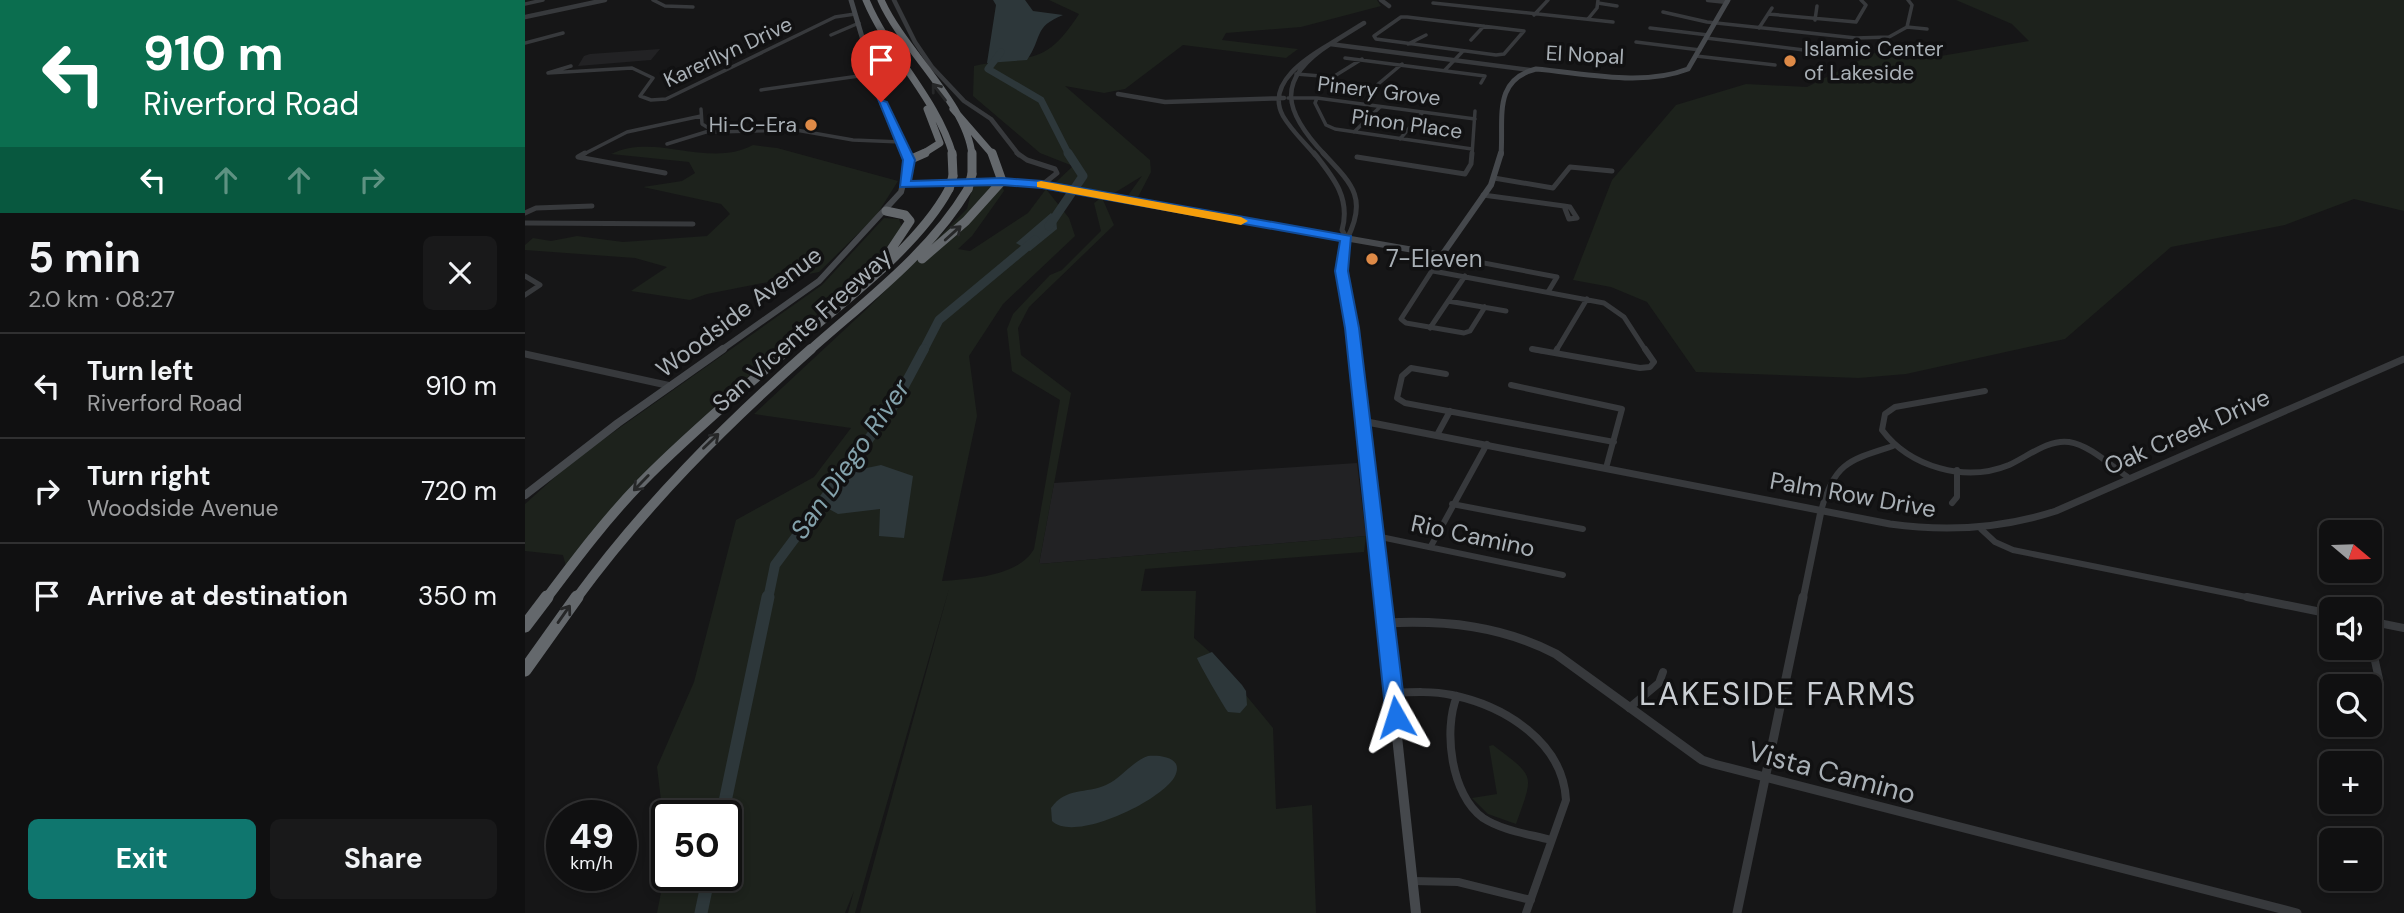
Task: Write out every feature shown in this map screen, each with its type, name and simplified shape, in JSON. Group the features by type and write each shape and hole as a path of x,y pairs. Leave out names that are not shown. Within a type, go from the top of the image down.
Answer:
{"highway":[{"name":"San Vicente Freeway","path":"525,626 592,538 639,485 677,447 912,239 939,208 953,176 954,155 949,136 883,38 866,0"},
{"name":"San Vicente Freeway","path":"525,670 616,543 667,485 708,443 929,243 958,208 972,174 971,143 953,109 895,32 881,0"},
{"path":"909,160 933,150 940,139 923,96"},
{"path":"861,305 947,239 1002,181 992,152 953,109"},
{"path":"905,151 917,153 933,150"},
{"path":"818,322 890,252 904,233 909,218 886,211"}],"main road":[{"path":"851,0 882,104 909,160"},
{"name":"El Nopal","path":"1442,255 1494,178 1500,164 1506,90 1521,72 1529,69 1663,76 1686,71 1727,1"},
{"name":"Woodside Avenue","path":"525,495 569,458 819,281 886,211 904,184 909,160"},
{"path":"904,184 1002,181 1051,186 1442,255"},
{"path":"1346,239 1342,271 1386,623 1416,913"}],"street":[{"path":"525,4 544,0"},
{"path":"525,16 605,0"},
{"path":"653,0 668,7 693,7"},
{"path":"894,0 908,34 940,76 965,102 991,118 1019,158 1055,169 1057,173 1042,185"},
{"path":"1381,0 1389,6"},
{"path":"1534,15 1548,0"},
{"path":"1708,0 1727,1"},
{"path":"1768,14 1852,22 1857,21 1865,7 1861,0"},
{"path":"1663,12 1714,23 1759,28 1861,38 1889,37 1902,32 1907,26 1912,6 1908,0"},
{"path":"1435,1 1491,10 1613,22"},
{"path":"1491,10 1494,2"},
{"path":"1588,19 1598,2 1617,6"},
{"path":"1815,20 1817,6"},
{"path":"1759,28 1772,8"},
{"name":"Karerllyn Drive","path":"571,66 552,69 548,73 638,69 653,78 640,96 647,100 666,99 835,17 855,13"},
{"path":"1401,17 1524,31 1504,54 1408,44 1376,39 1374,36 1401,17"},
{"path":"831,35 859,23"},
{"path":"1364,23 1312,52 1289,72 1280,99 1282,114 1289,126 1328,169 1344,197 1346,216 1342,230 1346,239 1354,230 1357,206 1351,185 1296,124 1288,98 1296,74 1330,44 1529,69"},
{"path":"1471,40 1484,26"},
{"path":"1907,26 1927,29"},
{"path":"1650,28 1820,51"},
{"path":"525,43 563,33"},
{"path":"1408,44 1426,35"},
{"path":"1889,37 1898,41"},
{"path":"1636,41 1700,50"},
{"path":"1445,70 1463,51"},
{"path":"1696,56 1775,65"},
{"path":"1345,58 1485,76 1481,83"},
{"path":"1296,74 1333,77 1362,59"},
{"path":"1377,85 1402,64"},
{"path":"761,90 873,74"},
{"name":"Pinery Grove","path":"1118,94 1165,102 1317,98 1475,119"},
{"name":"Pinon Place","path":"1317,98 1315,103 1326,125 1354,132 1472,149"},
{"path":"1354,132 1380,107"},
{"path":"701,109 700,124 709,131"},
{"path":"1357,156 1465,174 1471,164 1475,111"},
{"path":"1400,139 1423,112"},
{"path":"665,173 578,157 627,132 701,116"},
{"path":"667,144 709,131 796,130 853,140 901,142"},
{"path":"1328,169 1336,167"},
{"path":"1494,178 1553,188 1570,167 1612,171"},
{"path":"1483,195 1564,206"},
{"path":"525,213 536,208 592,206"},
{"path":"525,223 558,226 662,222 693,224"},
{"path":"1485,307 1470,331 1464,333 1406,323 1402,317 1442,255 1556,277 1549,292"},
{"path":"1433,271 1604,303 1624,317 1654,362 1650,367 1640,368 1532,349"},
{"path":"525,276 540,285 525,295"},
{"path":"1430,328 1465,276"},
{"path":"525,289 534,290"},
{"path":"1555,353 1587,299"},
{"path":"1448,301 1506,311"},
{"path":"525,354 671,386"},
{"name":"Oak Creek Drive","path":"1981,529 2028,521 2404,359"},
{"path":"1446,374 1420,368 1404,371 1399,377 1397,398 1405,403 1614,442"},
{"path":"1511,386 1620,408 1623,412 1606,468"},
{"path":"1986,391 1956,398 1896,405 1889,410 1882,423 1882,430 1893,446 1926,462 1957,470 1974,472 2002,468 2065,442 2079,445 2129,478"},
{"path":"1437,435 1450,411"},
{"name":"Palm Row Drive","path":"1362,421 1915,528 1981,529"},
{"path":"1431,546 1487,444"},
{"path":"1737,913 1828,480 1835,470 1856,458 1893,446"},
{"path":"1952,503 1957,496 1957,470"},
{"path":"1452,504 1583,529"},
{"path":"1981,529 1994,542 2013,550 2319,612"},
{"name":"Rio Camino","path":"1375,536 1563,575"},
{"name":"Vista Camino","path":"1386,623 1447,621 1535,643 1556,654 1702,760 1766,779 2297,913"},
{"path":"2382,624 2404,628"},
{"path":"1629,708 1659,683 1663,672"},
{"path":"1393,693 1428,691 1457,696 1505,716 1556,757 1566,777 1567,793 1526,913"},
{"path":"1457,696 1450,711 1449,725 1458,784 1466,801 1482,817 1497,825 1551,840"},
{"path":"1413,881 1458,880 1531,900"}],"shaded area":[{"path":"993,0 1025,0 1033,11 1063,15 1043,28 1027,60 987,63 996,5"},
{"path":"1049,0 1377,0 1381,6 1301,27 1226,33 1222,40 1298,49 1286,58 1183,45 1125,89 1104,93 1065,86 1150,160 1151,172 1138,197 1130,197 1129,194 1142,176 1103,200 1114,225 1029,307 1018,328 1021,355 1071,393 1039,564 1366,536 1364,552 1145,569 1141,591 1196,591 1194,638 1212,654 1273,728 1276,809 1312,805 1316,913 860,913 949,589 855,913 848,913 854,891 845,913 657,913 661,891 742,891 742,800 661,800 657,767 694,682 736,520 814,477 851,428 754,414 870,306 967,209 973,184 1001,183 1004,191 972,236 958,249 970,251 1028,213 1046,189 1069,218 1075,236 1003,304 969,356 977,416 942,581 980,577 1006,570 1027,558 1034,549 1060,400 1012,371 1007,329 1013,314 1050,275 1062,270 1101,231 1094,203 1109,192 1055,183 1073,166 1040,153 973,96 974,66 1035,56 1056,43 1079,14"},
{"path":"1956,0 2404,0 2404,211 2354,199 2285,225 2171,247 2065,339 1906,374 1859,378 1696,372 1647,302 1611,287 1573,280 1612,180 1676,105 1746,84 1807,87 1874,53 1929,58 2029,41 2012,24"},
{"path":"660,49 651,60 578,66 584,56 590,54"},
{"path":"753,145 777,148 898,181 876,216 819,272 707,294 690,300 631,291 667,267 635,258 525,250 525,245 533,238 551,241 577,236 623,242 707,236 730,214 721,204 643,187 682,181 695,173 689,162 611,154 628,148 646,147 718,153"},
{"path":"1051,213 1056,218 1057,229 1030,251 1016,243"},
{"path":"884,218 899,219 902,228 871,266 687,432 566,566 563,555 525,551 525,504 574,460 822,285"},
{"path":"1357,463 1366,536 1039,564 1054,483"},
{"path":"881,465 913,476 904,538 879,536 880,509 838,514 820,504 843,473"},
{"path":"1212,652 1246,691 1247,705 1240,713 1228,712 1198,661 1197,658"},
{"path":"1493,745 1517,764 1527,778 1526,795 1516,824 1488,814 1472,798 1497,794 1489,746"},
{"path":"1148,756 1169,758 1174,761 1177,770 1167,786 1153,797 1097,823 1079,827 1063,826 1052,821 1051,808 1057,801 1070,794 1106,785"}],"waterway":[{"name":"San Diego River","path":"1001,52 988,69 1041,100 1069,155"},
{"name":"San Diego River","path":"1049,226 1083,176 1068,153"},
{"name":"San Diego River","path":"923,351 939,320 1035,240"},
{"name":"San Diego River","path":"768,599 775,565 894,405 924,349"},
{"name":"San Diego River","path":"725,800 768,597"},
{"name":"San Diego River","path":"701,913 706,891"}],"slow traffic":[{"path":"1041,185 1241,221"}],"place":[{"name":"Islamic Center of Lakeside","path":"1790,61"},
{"name":"Hi-C-Era","path":"811,125"},
{"name":"7-Eleven","path":"1372,259"}],"district":[{"name":"LAKESIDE FARMS","path":"1778,694"}],"route":[{"path":"881,102 909,160 904,184 1018,182 1346,239 1342,271 1351,317 1396,717"}]}
